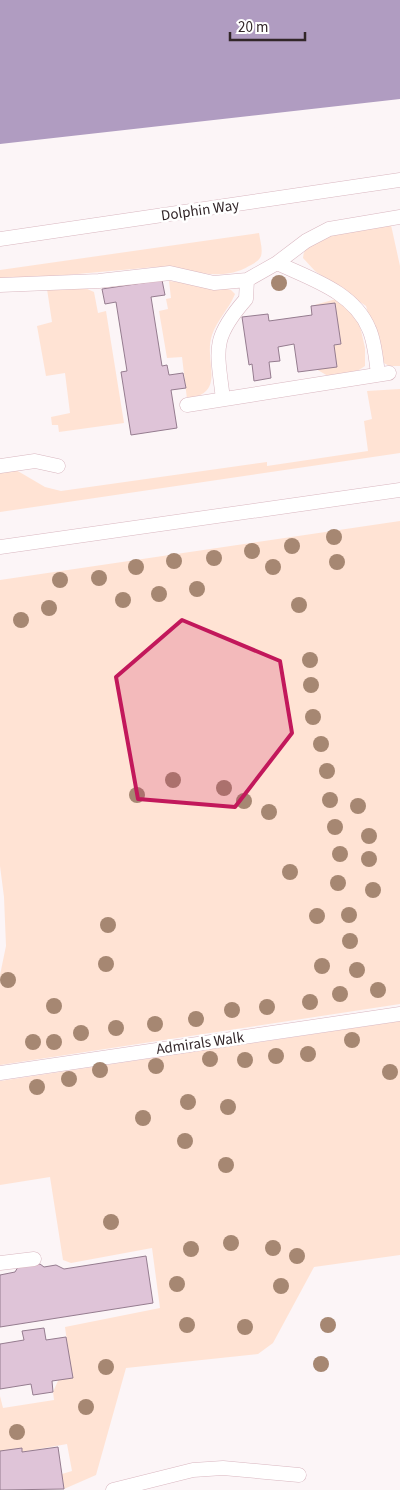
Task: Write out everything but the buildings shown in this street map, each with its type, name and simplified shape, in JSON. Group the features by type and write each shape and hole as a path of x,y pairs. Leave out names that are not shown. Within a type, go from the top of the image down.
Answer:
{"lane":[{"name":"Dolphin Way","path":"0,239 400,180"},
{"path":"0,285 99,281 170,273 214,282 246,280 277,262 306,241 329,229 400,217"},
{"path":"187,405 384,374 362,312 341,294 277,262"},
{"path":"223,399 218,356 219,339 232,316 246,299 246,280"},
{"path":"0,466 35,461 58,466"},
{"path":"0,547 400,490"},
{"name":"Admirals Walk","path":"0,1072 400,1014"},
{"path":"0,1263 34,1259"},
{"path":"113,1490 193,1470 223,1468 298,1475"}],"highlighted area":[{"path":"182,620 280,661 292,733 235,807 138,799 116,677"}],"shaded area":[{"path":"0,0 400,0 400,120 0,151"},
{"path":"391,225 400,266 400,366 389,366 384,363 366,306 315,271 303,258 306,250 314,243 326,237 355,230"},
{"path":"259,233 262,251 259,259 238,271 226,274 155,267 0,281 0,270"},
{"path":"169,281 223,288 231,290 235,294 212,335 210,346 211,383 207,390 187,399 182,357 167,358 159,311 168,309 166,299 171,298"},
{"path":"85,288 94,292 98,313 106,311 124,423 59,432 58,425 52,425 51,417 70,413 65,373 46,376 37,326 52,322 47,289"},
{"path":"336,299 355,316 360,326 365,348 365,366 359,370 328,376 316,369 311,306"},
{"path":"400,389 400,453 0,512 0,471 16,470 45,487 61,491 267,462 267,466 368,451 364,421 372,419 367,391"},
{"path":"400,521 400,1004 0,1065 0,975 6,946 4,897 0,866 0,580"},
{"path":"400,1021 400,1255 314,1267 273,1343 258,1354 126,1368 96,1475 64,1489 62,1474 72,1471 67,1444 0,1456 0,1396 3,1408 54,1400 53,1392 69,1356 65,1327 160,1308 152,1248 71,1263 63,1260 50,1177 0,1185 0,1081"}],"pier":[{"path":"400,99 400,122 0,154 0,144"}]}
